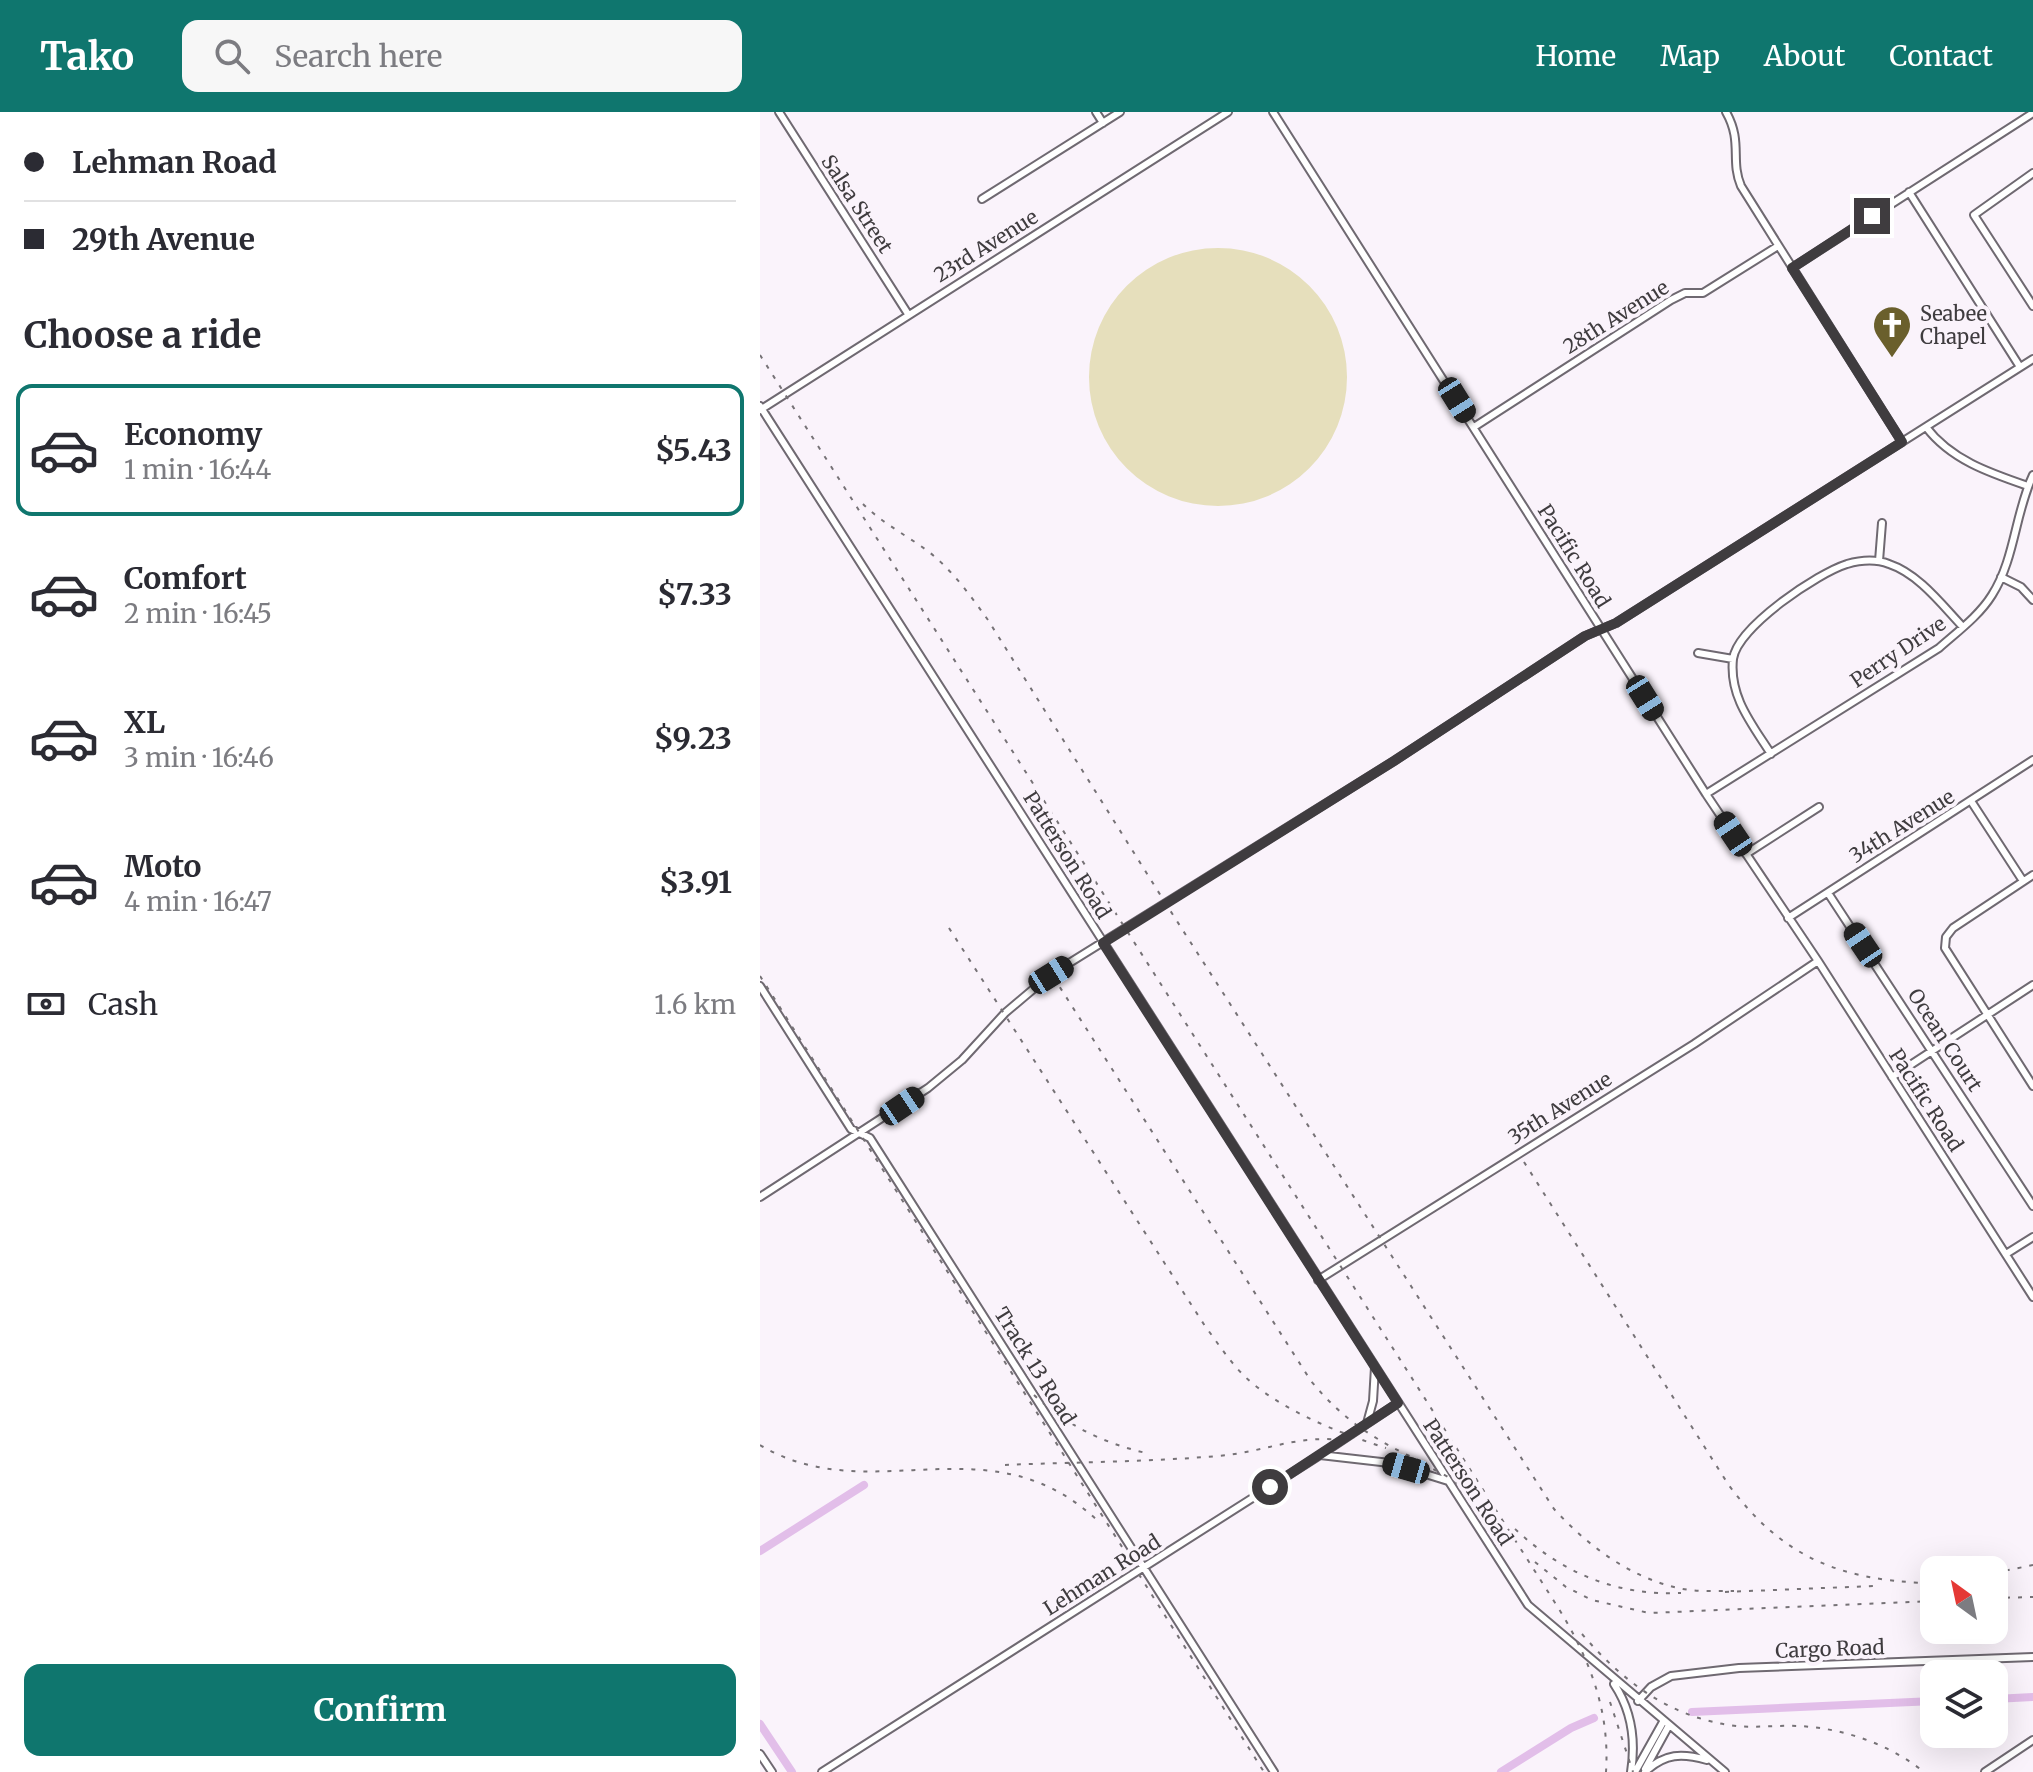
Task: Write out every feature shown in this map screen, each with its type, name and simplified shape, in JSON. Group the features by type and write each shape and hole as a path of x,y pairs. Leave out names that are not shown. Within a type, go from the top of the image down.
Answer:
{"street":[{"name":"Salsa Street","path":"779,112 908,314"},
{"path":"1096,112 1103,123"},
{"path":"982,199 1120,112"},
{"name":"23rd Avenue","path":"760,408 1228,112"},
{"name":"Pacific Road","path":"1273,112 1706,794 1818,961 2033,1297"},
{"path":"1726,112 1737,139 1737,172 1741,186 1902,442"},
{"path":"2013,112 2019,122"},
{"path":"1792,268 2033,113"},
{"path":"2033,173 1974,215 2033,306"},
{"path":"1909,192 2020,367"},
{"name":"28th Avenue","path":"1474,427 1671,300 1685,293 1703,293 1778,246"},
{"path":"760,1197 945,1075 1028,992 1051,975 1394,761 1585,636 1616,623 2033,359"},
{"name":"Patterson Road","path":"760,408 1528,1605 1725,1772"},
{"path":"1926,427 1944,447 1960,457 2028,486"},
{"name":"Perry Drive","path":"1706,794 1939,648 1963,627 1983,607 2001,577 2033,475"},
{"path":"1879,561 1882,523"},
{"path":"1771,754 1739,701 1734,684 1733,659 1750,628 1784,601 1842,566 1879,561 1899,567 1911,576 1963,627"},
{"path":"2001,577 2021,587 2033,600"},
{"path":"1698,653 1733,659"},
{"name":"34th Avenue","path":"1788,918 2033,760"},
{"path":"1971,801 2023,881"},
{"path":"1746,854 1819,807"},
{"path":"2033,875 1953,928 1946,937 1947,954 2033,1086"},
{"name":"Ocean Court","path":"1828,893 2033,1206"},
{"name":"35th Avenue","path":"1318,1280 1694,1044 1818,961"},
{"path":"1892,1077 2033,985"},
{"name":"Track 13 Road","path":"760,986 851,1129 870,1138 1274,1772"},
{"path":"2006,1254 2033,1237"},
{"path":"1366,1424 1373,1401 1375,1367"},
{"name":"Lehman Road","path":"822,1772 1398,1403"},
{"path":"1320,1455 1390,1463 1448,1481"},
{"name":"Cargo Road","path":"1638,1701 1651,1687 1671,1676 1739,1668 2033,1657"},
{"path":"1608,1674 1630,1716 1633,1772"},
{"path":"1633,1772 1666,1724"},
{"path":"1644,1772 1666,1724"},
{"path":"1985,1772 2033,1740"},
{"path":"760,1754 772,1772"},
{"path":"1644,1772 1671,1755 1690,1755 1710,1761"}],"shaded area":[{"path":"1218,248 1243,251 1279,263 1300,277 1318,295 1337,328 1347,377 1344,402 1332,438 1318,459 1300,477 1267,496 1218,506 1193,503 1157,491 1136,477 1118,459 1099,426 1089,377 1092,352 1104,316 1118,295 1136,277 1169,258"}],"waterway":[{"path":"760,1551 864,1485"},
{"path":"2008,1698 2033,1697"},
{"path":"1692,1712 1920,1702"},
{"path":"1501,1772 1571,1728 1594,1718"},
{"path":"760,1724 792,1772"}],"railway":[{"path":"760,355 1559,1609 1580,1647 1596,1687 1605,1728 1606,1772"},
{"path":"863,504 943,564 988,620 1554,1509 1595,1547 1643,1576 1685,1589 1734,1591"},
{"path":"949,928 1205,1326 1233,1363 1252,1383 1282,1404 1333,1429 1386,1448"},
{"path":"1047,967 1311,1381 1361,1428 1422,1462"},
{"path":"760,976 1131,1561"},
{"path":"1524,1162 1728,1484 1748,1509 1790,1546 1813,1559 1864,1576 1920,1583"},
{"path":"1034,1395 1086,1432 1146,1453"},
{"path":"1005,1465 1191,1458 1235,1454 1315,1439 1350,1441"},
{"path":"760,1445 802,1463 845,1471 974,1469 1016,1476 1059,1492 1100,1523"},
{"path":"1412,1458 1454,1480 1486,1510"},
{"path":"1515,1529 1552,1558 1592,1579 1635,1590 1681,1593"},
{"path":"1126,1554 1264,1772"},
{"path":"1535,1562 1566,1587 1592,1600 1649,1613 1920,1602"},
{"path":"2008,1570 2033,1565"},
{"path":"1725,1592 1873,1586"},
{"path":"2008,1598 2033,1597"},
{"path":"1582,1634 1632,1682 1650,1695 1691,1715 1737,1726 1798,1726 1832,1730 1881,1746 1924,1772"},
{"path":"1610,1702 1633,1772"}],"place":[{"name":"Seabee Chapel","path":"1892,359"}],"route":[{"path":"1270,1487 1398,1403 1103,943 1394,761 1585,636 1616,623 1902,442 1792,268 1872,216"}]}
